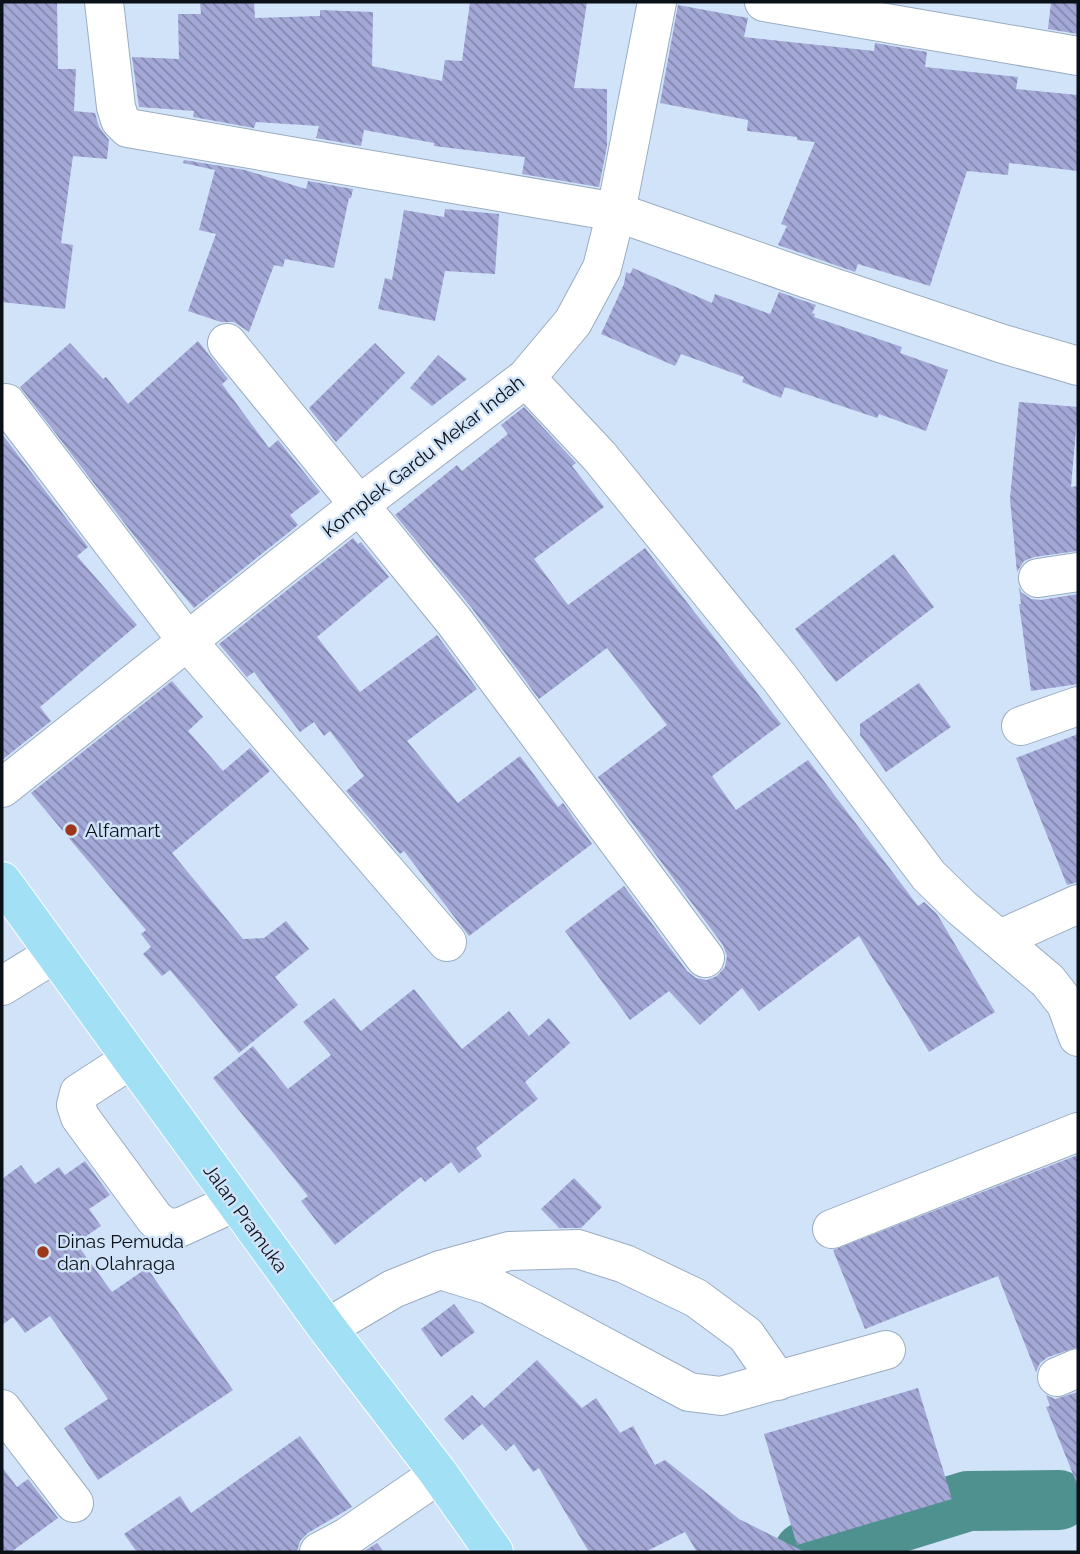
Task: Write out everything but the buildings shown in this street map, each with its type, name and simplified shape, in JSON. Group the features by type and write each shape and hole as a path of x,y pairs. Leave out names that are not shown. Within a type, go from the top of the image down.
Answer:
{"main road":[{"name":"Jalan Pramuka","path":"2,881 130,1060 327,1328 439,1474 494,1552"}],"street":[{"path":"104,2 116,107 120,120 128,128 616,212 886,305 1078,366"},
{"name":"Komplek Gardu Mekar Indah","path":"2,789 359,505 526,377 573,322 602,268 616,212 657,2"},
{"path":"764,2 1078,57"},
{"path":"226,344 462,632 705,957"},
{"path":"526,377 600,457 779,677 929,876 962,908 1048,981 1066,1004 1078,1037"},
{"path":"6,403 188,642 447,942"},
{"path":"1038,578 1078,572"},
{"path":"1021,726 1078,706"},
{"path":"1000,939 1078,904"},
{"path":"2,986 54,954"},
{"path":"130,1060 79,1093 76,1105 80,1117 155,1220 167,1228 181,1227 235,1202"},
{"path":"832,1229 1078,1132"},
{"path":"327,1328 393,1289 440,1270 509,1251 578,1249 625,1264 696,1298 747,1335 778,1381"},
{"path":"440,1270 489,1285 688,1392 720,1396 886,1350"},
{"path":"2,1409 74,1503"},
{"path":"319,1552 347,1538 439,1474"}],"waterway":[{"path":"804,1552 968,1501 1059,1500"}],"place":[{"name":"Alfamart","path":"71,830"},
{"name":"Dinas Pemuda dan Olahraga","path":"43,1252"}]}
